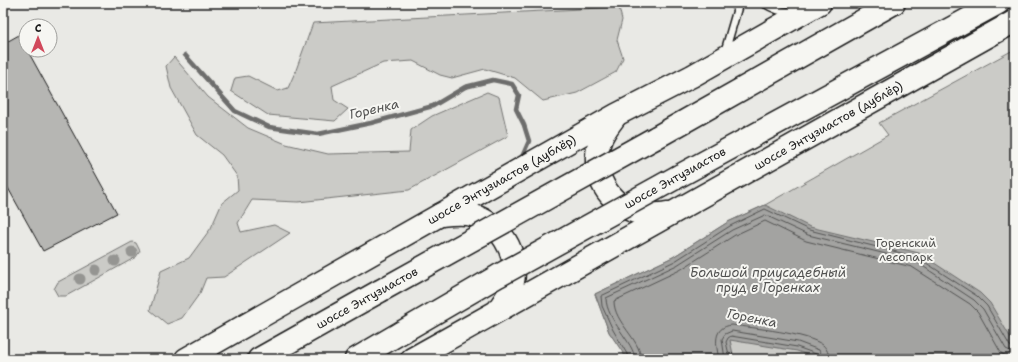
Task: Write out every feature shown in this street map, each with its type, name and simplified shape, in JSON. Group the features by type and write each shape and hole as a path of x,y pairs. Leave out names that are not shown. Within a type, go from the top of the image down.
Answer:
{"main road":[{"name":"шоссе Энтузиастов","path":"259,359 894,3"},
{"name":"шоссе Энтузиастов","path":"356,359 498,276 998,3"},
{"name":"шоссе Энтузиастов (дублёр)","path":"186,359 616,115 692,76 722,57 815,6"},
{"name":"шоссе Энтузиастов (дублёр)","path":"412,359 672,212 1015,22"},
{"path":"616,115 604,132 598,150 597,169 604,187 616,201 632,211 651,215 672,212"},
{"path":"439,215 459,214 477,217 494,226 506,241 513,259 514,278 508,296 498,310"}],"lane":[{"path":"722,57 730,38 739,3"},
{"path":"764,3 770,7 789,12 815,6"}],"green space":[{"path":"619,7 622,20 617,40 623,58 616,72 577,93 543,101 515,78 485,69 452,78 440,75 413,61 383,63 332,86 334,100 348,109 335,121 268,115 231,91 235,78 248,76 278,91 288,88 313,23"},
{"name":"Горенский лесопарк","path":"1015,49 1015,359 628,359 609,332 595,294 673,257 728,222 765,205 888,135 879,123"},
{"path":"174,57 208,97 248,128 286,144 328,154 409,152 411,130 432,116 487,92 499,97 508,136 409,190 298,202 252,200 238,223 241,232 274,225 290,233 224,277 206,278 200,293 182,318 167,324 150,310 161,271 189,258 211,228 222,203 238,190 237,176 222,155 197,135 171,88 166,66"},
{"path":"132,242 136,243 140,251 136,257 66,296 58,296 54,289 58,282"}],"water":[{"name":"Большой приусадебный пруд в Горенках","path":"765,205 810,227 919,253 980,293 990,303 1015,345 1015,359 818,359 797,351 730,340 734,359 627,359 609,332 595,294 673,257 728,222"}],"building":[{"path":"18,36 18,58 32,58 117,213 43,251 3,179 3,44"}],"waterway":[{"name":"Горенка","path":"185,55 235,111 269,127 318,134 371,123 433,106 465,87 493,80 512,84 519,95 516,109 524,125 529,141 522,157"}]}
